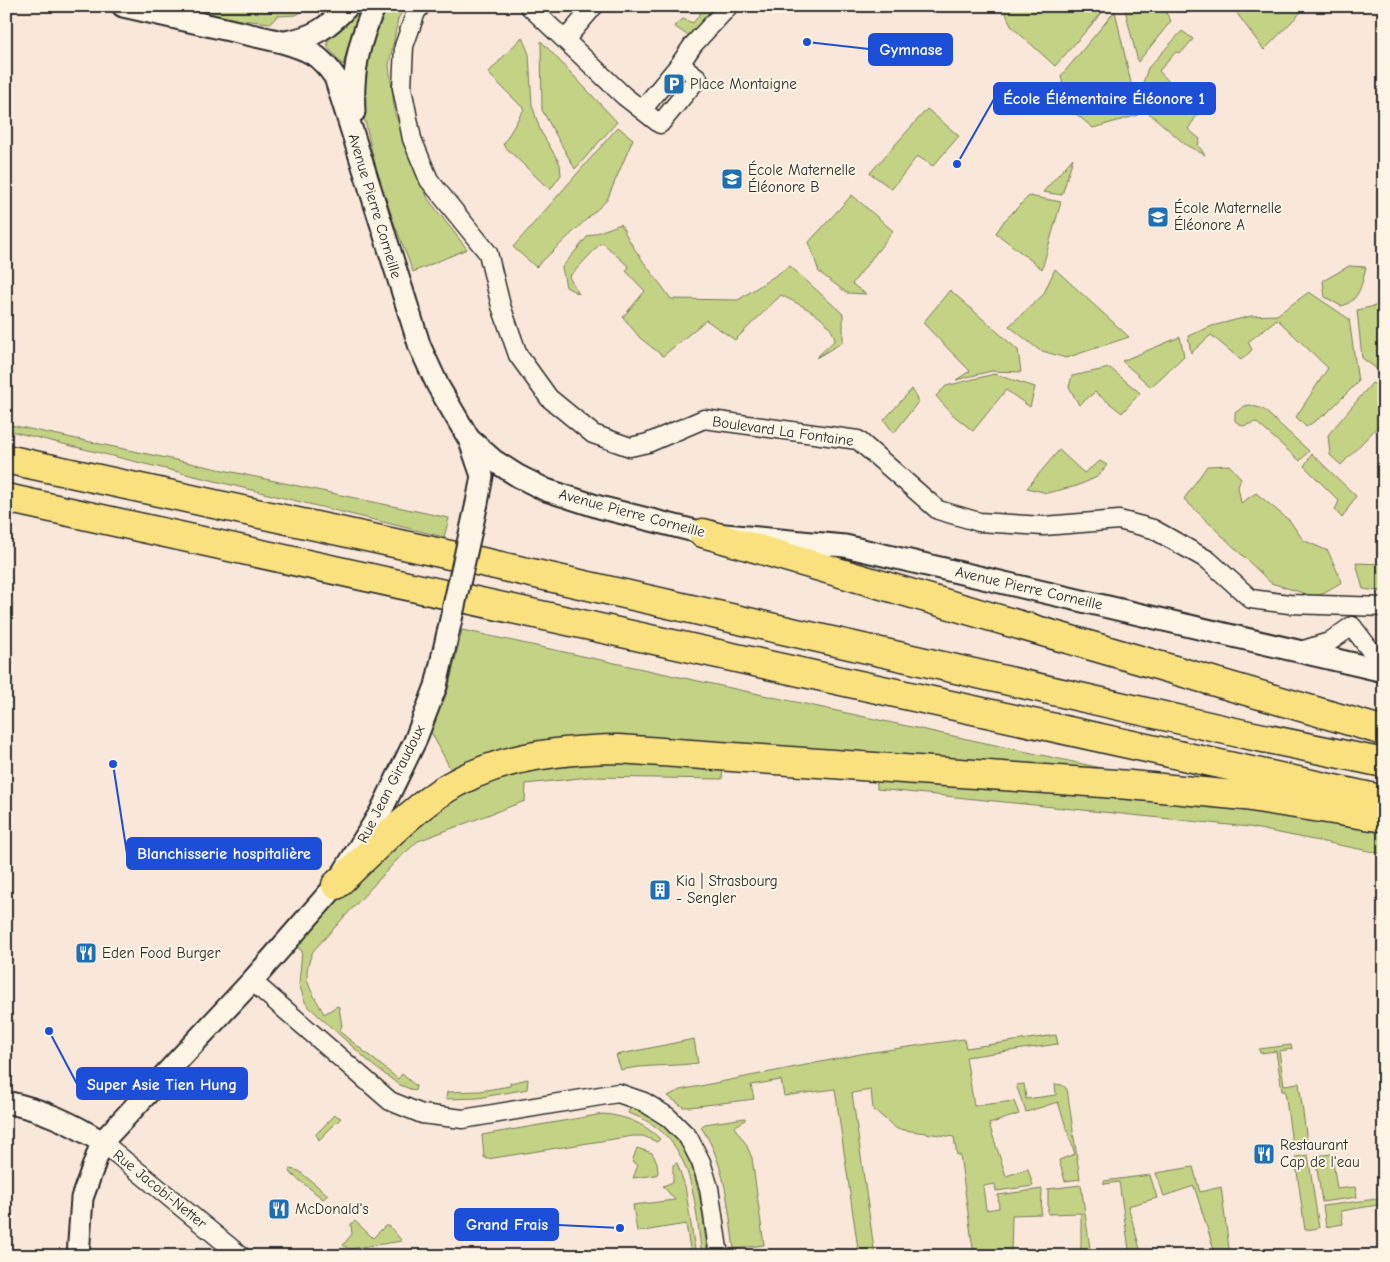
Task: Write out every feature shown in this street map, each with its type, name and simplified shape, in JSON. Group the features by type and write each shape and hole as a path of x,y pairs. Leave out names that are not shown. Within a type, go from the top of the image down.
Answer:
{"highway":[{"path":"6,459 487,563 1239,733 1384,763"},
{"path":"6,498 1384,800"},
{"path":"703,533 1384,731"},
{"path":"336,885 417,810 439,793 462,780 509,761 562,751 619,750 1130,785 1245,796 1384,818"}],"street":[{"name":"Avenue Pierre Corneille","path":"123,6 282,42 302,48 324,60 335,77 420,347 438,386 469,439 493,460 518,476 546,490 599,507 703,533 846,546 1384,671"},
{"path":"282,42 306,38 318,33 348,6"},
{"path":"356,145 354,77 357,53 366,24 375,6"},
{"name":"Boulevard La Fontaine","path":"421,6 416,12 404,46 402,88 412,139 429,180 488,252 501,306 518,355 549,398 593,434 630,446 648,444 704,419 858,440 938,510 979,522 1044,526 1119,520 1153,529 1208,560 1251,599 1289,604 1384,607"},
{"path":"529,6 642,110 693,46 729,6"},
{"path":"565,40 594,6"},
{"name":"Rue Jean Giraudoux","path":"78,1256 82,1198 102,1142 252,981 336,885 380,813 415,741 436,686 482,476 469,439"},
{"path":"1300,651 1329,642 1352,626 1360,606"},
{"path":"1352,626 1371,651 1384,661"},
{"path":"252,981 390,1101 422,1114 463,1119 618,1092 644,1102 668,1116 688,1137 701,1162 710,1188 719,1256"},
{"path":"6,1102 31,1107 69,1121 102,1142"},
{"name":"Rue Jacobi-Netter","path":"102,1142 241,1256"}],"green space":[{"path":"178,6 312,6 296,15 277,16 271,23 240,20"},
{"path":"355,6 368,6 352,34 343,65 329,49 327,43 331,35"},
{"path":"389,6 405,6 398,19 389,65 395,114 428,199 467,249 413,272 380,186 358,91 366,39"},
{"path":"706,6 724,6 694,40 674,26 683,19 693,23"},
{"path":"1003,6 1108,6 1055,66 1011,26"},
{"path":"1124,6 1162,6 1171,21 1138,62"},
{"path":"1244,6 1307,6 1264,50 1236,12"},
{"path":"1115,11 1138,115 1093,128 1068,107 1061,76"},
{"path":"1182,31 1193,39 1181,53 1176,52 1159,71 1174,87 1201,109 1188,129 1200,139 1198,145 1205,155 1186,145 1149,113 1142,86 1148,68"},
{"path":"522,37 529,54 532,105 540,130 560,164 561,175 550,190 503,145 524,109 488,73"},
{"path":"541,41 617,122 575,169 542,110"},
{"path":"927,109 959,136 933,166 917,156 892,189 870,173"},
{"path":"618,127 633,139 607,200 536,267 513,247"},
{"path":"1073,158 1062,195 1043,192"},
{"path":"852,195 893,231 852,284 866,294 847,293 819,272 809,242"},
{"path":"1029,196 1061,202 1042,269 996,233 1004,221"},
{"path":"621,224 638,253 671,299 738,300 790,266 843,314 843,342 816,358 835,340 832,332 828,325 814,313 781,295 735,340 706,320 663,356 640,338 623,317 645,291 626,271 629,267 602,242 569,277 579,294 566,287 562,267 588,236"},
{"path":"1349,266 1366,267 1356,296 1352,301 1341,306 1325,297 1323,281"},
{"path":"1055,269 1129,337 1066,358 1039,350 1009,326 1043,295"},
{"path":"950,290 1018,350 1021,372 991,371 956,380 970,371 923,323"},
{"path":"1309,292 1349,319 1358,382 1327,413 1306,427 1296,417 1328,368 1277,319 1248,342 1252,350 1241,360 1211,335 1191,353 1188,336 1212,326 1251,316 1277,315"},
{"path":"1384,304 1384,374 1362,358 1357,310"},
{"path":"1180,337 1184,356 1151,387 1122,361"},
{"path":"1110,368 1140,393 1122,413 1095,392 1079,405 1069,387 1072,376"},
{"path":"994,374 1035,387 1030,407 1006,390 973,431 952,414 936,396 946,386"},
{"path":"1372,383 1384,388 1384,420 1341,465 1330,455 1328,435"},
{"path":"912,389 918,402 894,433 884,420"},
{"path":"1250,405 1263,409 1309,451 1300,461 1256,422 1243,426 1235,421 1235,413 1244,406"},
{"path":"6,424 449,518 444,537 6,430"},
{"path":"1059,450 1084,473 1100,461 1107,465 1097,477 1077,486 1047,493 1027,488"},
{"path":"1312,454 1356,496 1342,518 1335,510 1339,501 1304,466"},
{"path":"1229,465 1241,478 1238,487 1241,503 1256,493 1290,521 1303,540 1328,551 1342,582 1316,597 1271,583 1184,499 1207,466"},
{"path":"1356,563 1384,564 1384,592 1363,589"},
{"path":"462,630 1384,829 1384,854 1249,827 877,789 876,758 497,751 451,770 430,730 448,690"},
{"path":"593,760 723,768 722,779 589,777 526,784 525,801 418,841 395,862 313,951 307,970 308,984 324,1014 337,1006 339,1007 342,1026 339,1031 398,1079 402,1074 416,1086 415,1091 398,1084 375,1067 305,1002 299,984 302,951 296,946 377,857 423,816 489,778"},
{"path":"1056,1035 1058,1044 966,1057 974,1106 1014,1101 1019,1114 989,1124 1006,1176 1028,1169 1033,1186 996,1191 995,1184 983,1186 986,1210 999,1208 998,1195 1042,1189 1041,1214 1012,1215 1011,1256 974,1256 960,1155 957,1155 954,1137 897,1129 873,1109 871,1090 852,1093 875,1256 859,1256 835,1089 784,1096 781,1080 751,1085 754,1099 689,1107 683,1107 668,1096 680,1090 866,1053 964,1039 966,1048"},
{"path":"694,1039 698,1063 621,1070 616,1055"},
{"path":"1291,1045 1292,1049 1279,1051 1284,1085 1299,1083 1307,1142 1292,1144 1285,1091 1282,1091 1276,1051 1260,1053 1259,1049"},
{"path":"528,1079 527,1089 478,1098 446,1099 447,1092 480,1091 510,1086 510,1083"},
{"path":"1024,1084 1026,1099 1056,1095 1055,1084 1062,1085 1067,1089 1080,1179 1065,1181 1059,1160 1075,1154 1058,1102 1026,1112 1016,1085"},
{"path":"630,1108 653,1118 670,1132 683,1148 692,1167 698,1188 708,1256 702,1256 692,1191 687,1171 678,1152 666,1136 650,1123 628,1113"},
{"path":"603,1114 619,1116 634,1121 654,1133 660,1139 657,1142 643,1136 633,1136 487,1159 484,1157 482,1135"},
{"path":"335,1115 341,1118 319,1140 316,1134"},
{"path":"745,1118 745,1120 734,1127 746,1144 752,1158 764,1245 734,1249 728,1202 721,1171 716,1156 701,1127 705,1124"},
{"path":"637,1148 652,1153 657,1162 658,1173 656,1175 633,1178 638,1165 632,1162"},
{"path":"1332,1154 1337,1189 1355,1187 1357,1197 1322,1202 1315,1156"},
{"path":"1308,1155 1319,1228 1305,1230 1295,1157"},
{"path":"677,1163 685,1186 696,1256 691,1256 686,1224 637,1232 633,1205 675,1200 663,1186 673,1182 673,1165"},
{"path":"1193,1167 1200,1192 1221,1187 1230,1256 1216,1256 1194,1186 1164,1196 1156,1173"},
{"path":"290,1169 299,1171 328,1195 323,1199 289,1172"},
{"path":"1150,1175 1157,1198 1128,1206 1142,1256 1130,1256 1119,1182 1104,1184 1104,1181"},
{"path":"1081,1185 1091,1256 1081,1256 1081,1213 1048,1214 1048,1189"},
{"path":"1384,1198 1384,1204 1341,1211 1343,1224 1326,1227 1323,1206"},
{"path":"355,1221 373,1238 385,1226 389,1226 402,1241 349,1249 343,1245 352,1234 351,1224"}],"place":[{"name":"Gymnase","path":"807,42"},
{"name":"Place Montaigne","path":"674,84"},
{"name":"École Élémentaire Éléonore 1","path":"957,164"},
{"name":"École Maternelle Éléonore B","path":"732,179"},
{"name":"École Maternelle Éléonore A","path":"1158,217"},
{"name":"Blanchisserie hospitalière","path":"113,764"},
{"name":"Kia | Strasbourg - Sengler","path":"660,890"},
{"name":"Eden Food Burger","path":"86,953"},
{"name":"Super Asie Tien Hung","path":"49,1031"},
{"name":"Restaurant Cap de l'eau","path":"1264,1154"},
{"name":"McDonald's","path":"279,1209"},
{"name":"Grand Frais","path":"620,1228"}]}
